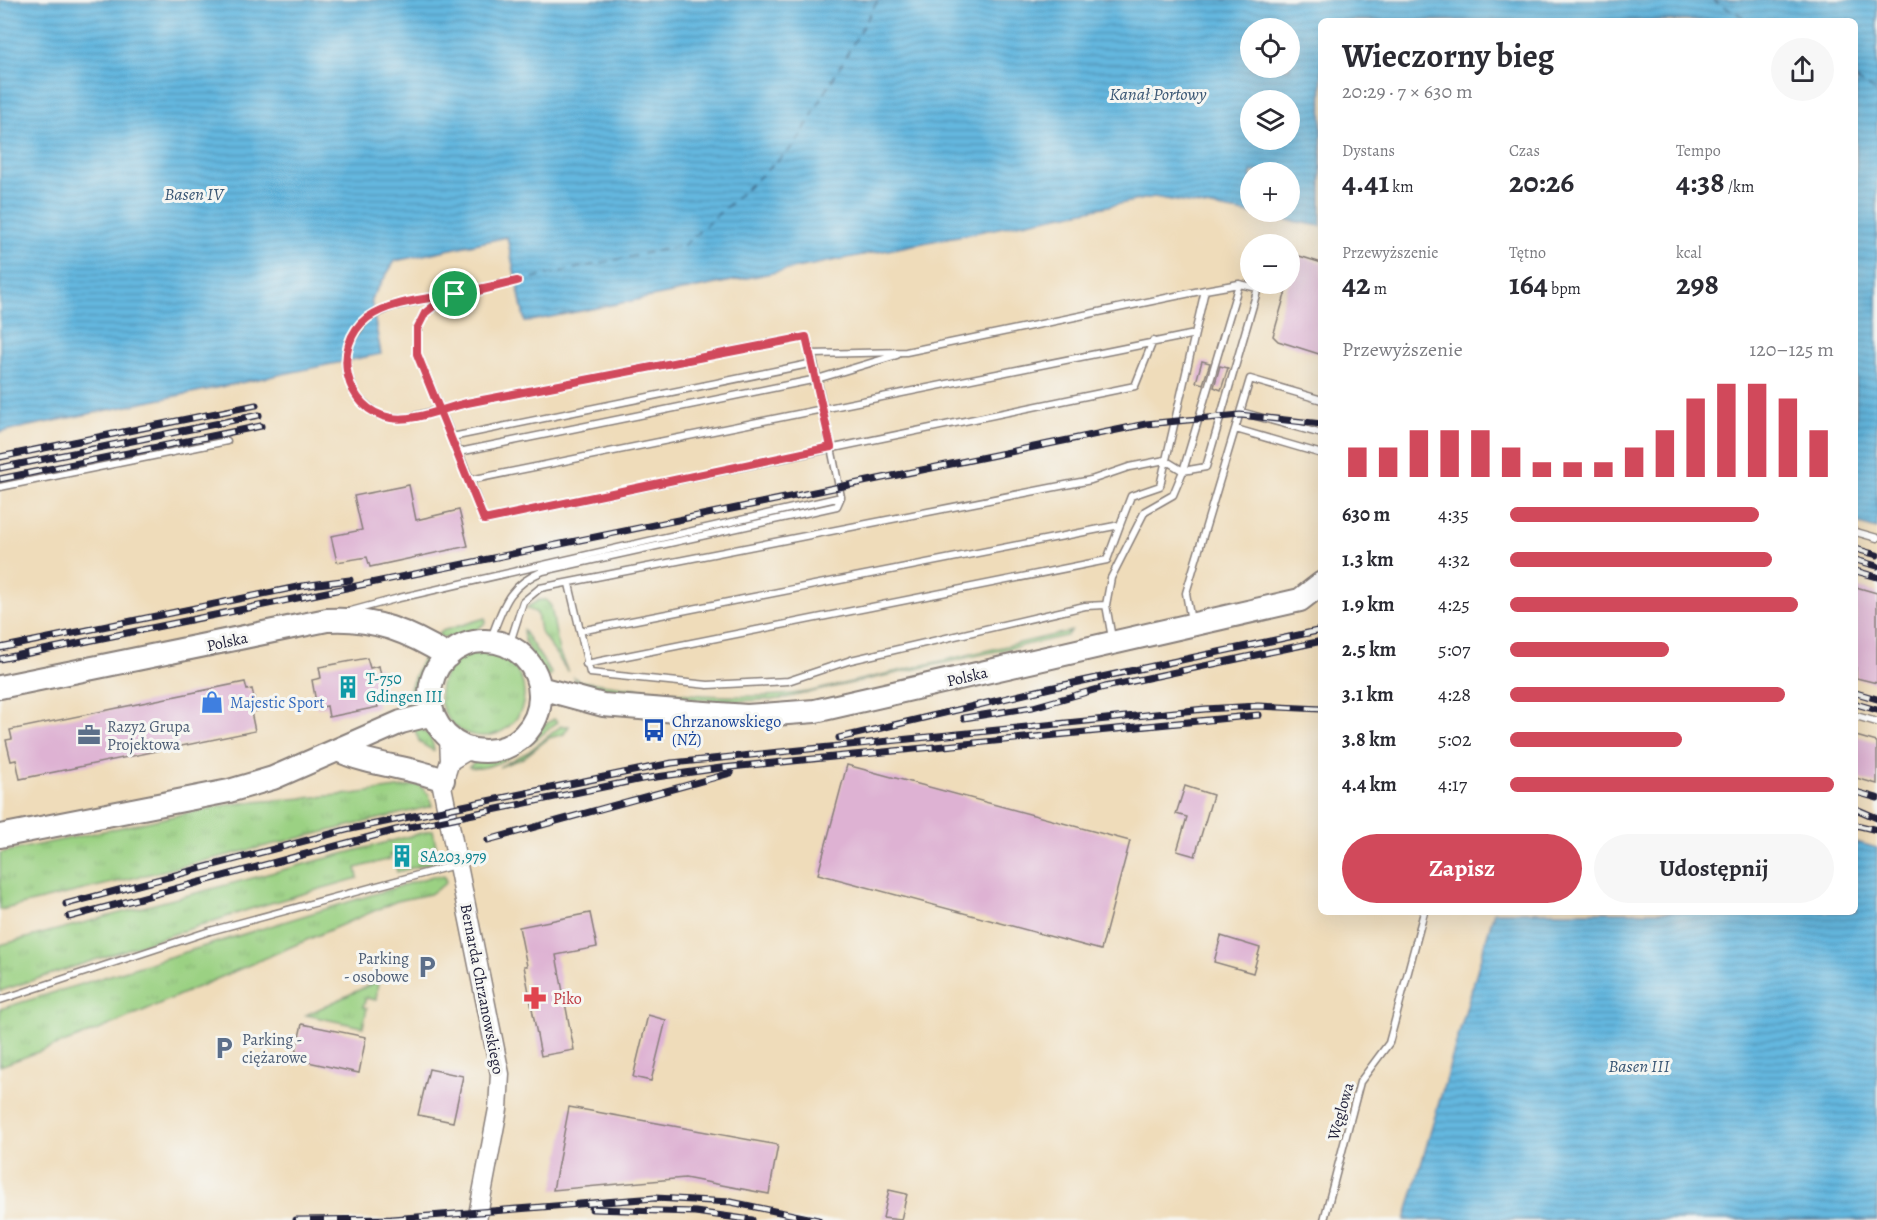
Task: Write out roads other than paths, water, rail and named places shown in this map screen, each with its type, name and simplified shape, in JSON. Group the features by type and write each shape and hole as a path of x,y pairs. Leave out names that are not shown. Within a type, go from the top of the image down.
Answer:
{"highway":[{"name":"Polska","path":"538,712 603,705 747,716 804,712 1300,600 1318,591"},
{"name":"Polska","path":"0,687 312,623 350,619 387,625 419,639 448,656"},
{"path":"475,642 500,644 524,657 535,671 540,688 538,712 531,728 519,740 504,748 487,752 470,749 449,738 433,714 430,695 433,681 448,656 460,647 475,642"},
{"name":"Polska","path":"540,688 603,705"},
{"path":"0,836 229,791 273,778 401,722 433,714"},
{"path":"338,750 354,758 410,768 447,770"}],"street":[{"name":"Bernarda Chrzanowskiego","path":"449,738 447,770 442,786 500,1074 498,1109 477,1220"},
{"path":"447,770 470,749"}],"lane":[{"path":"500,644 509,596 515,587 532,576 559,567 833,509 837,506 841,497 831,447 817,379 814,363 806,337 467,403 405,418 392,418 377,414 356,396 348,376 346,355 350,341 367,318 394,306 517,281 440,301 431,306 420,320 416,341 417,354 452,437 459,452 484,520 831,447 1135,386 1153,341"},
{"path":"459,452 817,379 906,352 1205,290 1239,284 1257,288 1206,467 1184,471 1164,460 1129,467 1091,480 540,588 528,595 500,644"},
{"path":"1112,642 1106,605 1111,578 1130,537 1145,512 1173,495 1184,471 1239,284"},
{"path":"586,664 1107,560 1131,496 1160,486 1164,460 1205,290"},
{"path":"470,480 1195,334"},
{"path":"812,354 906,352"},
{"path":"452,437 814,363"},
{"path":"1192,624 1186,593 1250,379 1318,399"},
{"path":"1241,412 1318,433"},
{"path":"1236,429 1318,453"},
{"path":"0,487 226,441"},
{"path":"312,623 387,601 841,497"},
{"path":"580,631 1120,525"},
{"path":"1858,533 1877,538"},
{"path":"569,584 586,664 590,673 708,685 788,681 851,660 1085,606 1106,605"},
{"path":"1858,717 1877,722"},
{"path":"0,1000 219,928 459,864"},
{"name":"Węglowa","path":"1324,1220 1360,1082 1389,1043 1423,915"}],"water":[{"name":"Basen IV","path":"0,0 1877,0 1877,529 1858,524 1858,18 1318,18 1318,225 1298,222 1300,222 1300,162 1240,162 1240,212 1154,197 525,322 507,237 395,261 371,299 381,354 0,432"},
{"name":"Basen III","path":"1858,843 1877,848 1877,1220 1405,1220 1493,915 1858,915"}],"railway":[{"path":"0,457 256,405"},
{"path":"0,468 259,415"},
{"path":"0,659 1146,424 1240,415 1318,424"},
{"path":"0,479 261,426"},
{"path":"1858,550 1877,555"},
{"path":"1858,561 1877,566"},
{"path":"1858,572 1877,577"},
{"path":"0,648 302,586 350,580"},
{"path":"839,738 1050,688 1318,631"},
{"path":"964,718 1033,707 1105,687 1318,642"},
{"path":"1858,694 1877,699"},
{"path":"1858,705 1877,710"},
{"path":"66,904 346,830 672,763 1205,709 1258,706 1318,709"},
{"path":"69,917 396,830 642,779 721,768 1259,715"},
{"path":"488,840 731,773"},
{"path":"1858,793 1877,798"},
{"path":"1858,810 1877,818"},
{"path":"1858,825 1877,830"},
{"path":"392,1219 655,1198 731,1202 818,1220"},
{"path":"592,1209 695,1212 752,1220"},
{"path":"296,1220 398,1219"}],"place":[{"name":"T-750 Gdingen III","path":"348,687"},
{"name":"Majestic Sport","path":"212,702"},
{"name":"Chrzanowskiego (NŻ)","path":"654,730"},
{"name":"Razy2 Grupa Projektowa","path":"89,735"},
{"name":"SA203,979","path":"402,856"},
{"name":"Parking - osobowe","path":"427,967"},
{"name":"Piko","path":"535,998"},
{"name":"Parking - ciężarowe","path":"224,1048"}],"water label":[{"name":"Kanał Portowy","path":"1158,94"}]}
